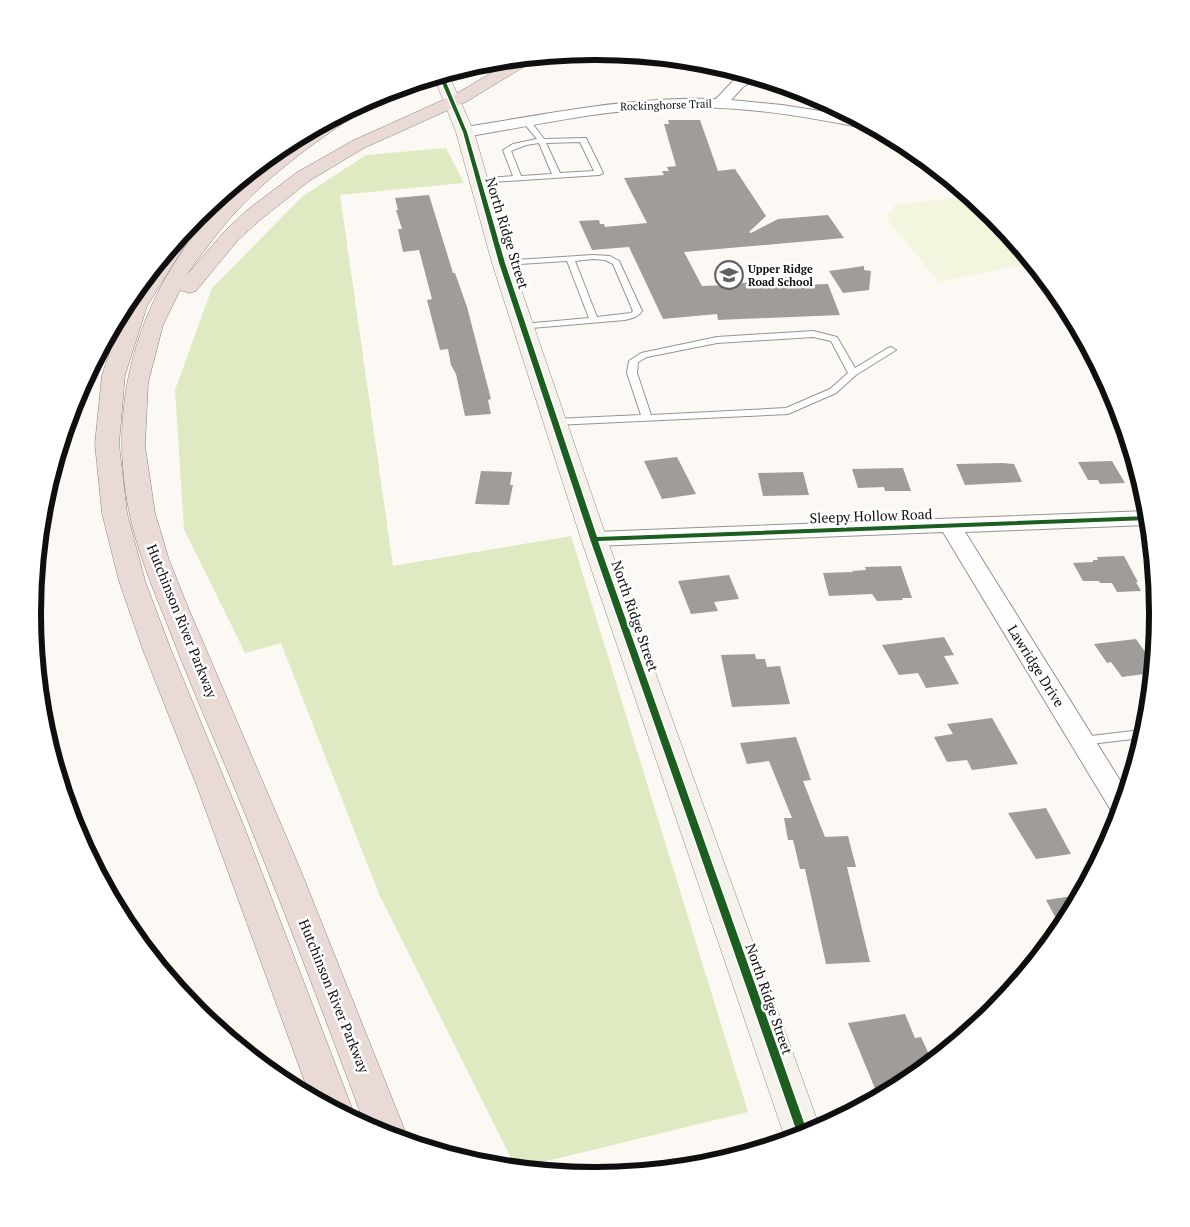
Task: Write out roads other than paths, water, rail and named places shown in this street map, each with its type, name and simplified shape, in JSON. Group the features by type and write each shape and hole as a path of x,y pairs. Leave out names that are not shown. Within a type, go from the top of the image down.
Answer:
{"highway":[{"path":"120,436 160,349 175,310 205,264 233,233 267,202 316,168 382,133 446,87 502,68"},
{"name":"Hutchinson River Parkway","path":"288,152 264,171 228,206 197,243 171,286 151,330 135,399 120,436 110,495 131,582 238,852 330,1099"},
{"name":"Hutchinson River Parkway","path":"150,285 134,315 115,373 120,436 136,474 140,504 163,580 277,851 384,1125"},
{"path":"106,353 100,378 120,436"}],"street":[{"path":"720,103 744,81"},
{"name":"North Ridge Street","path":"446,87 465,132 502,262 594,539 800,1128"},
{"name":"Rockinghorse Trail","path":"465,132 559,114 639,105 720,103 800,112 846,120"},
{"name":"Sleepy Hollow Road","path":"594,539 1140,518"},
{"name":"Lawridge Drive","path":"950,526 1117,795"}],"lane":[{"path":"526,121 542,141 558,176"},
{"path":"479,181 518,179 558,176 599,174 584,140 542,141 527,142 508,150 518,179"},
{"path":"570,258 594,320"},
{"path":"502,262 607,258 616,263 638,311 634,315 523,327"},
{"path":"647,418 632,372 634,360 644,355 717,340 814,334 834,339 853,373"},
{"path":"556,422 788,411 833,391 853,373 891,350"},
{"path":"1082,741 1135,735"}],"place":[{"name":"Upper Ridge Road School","path":"729,275"}]}
